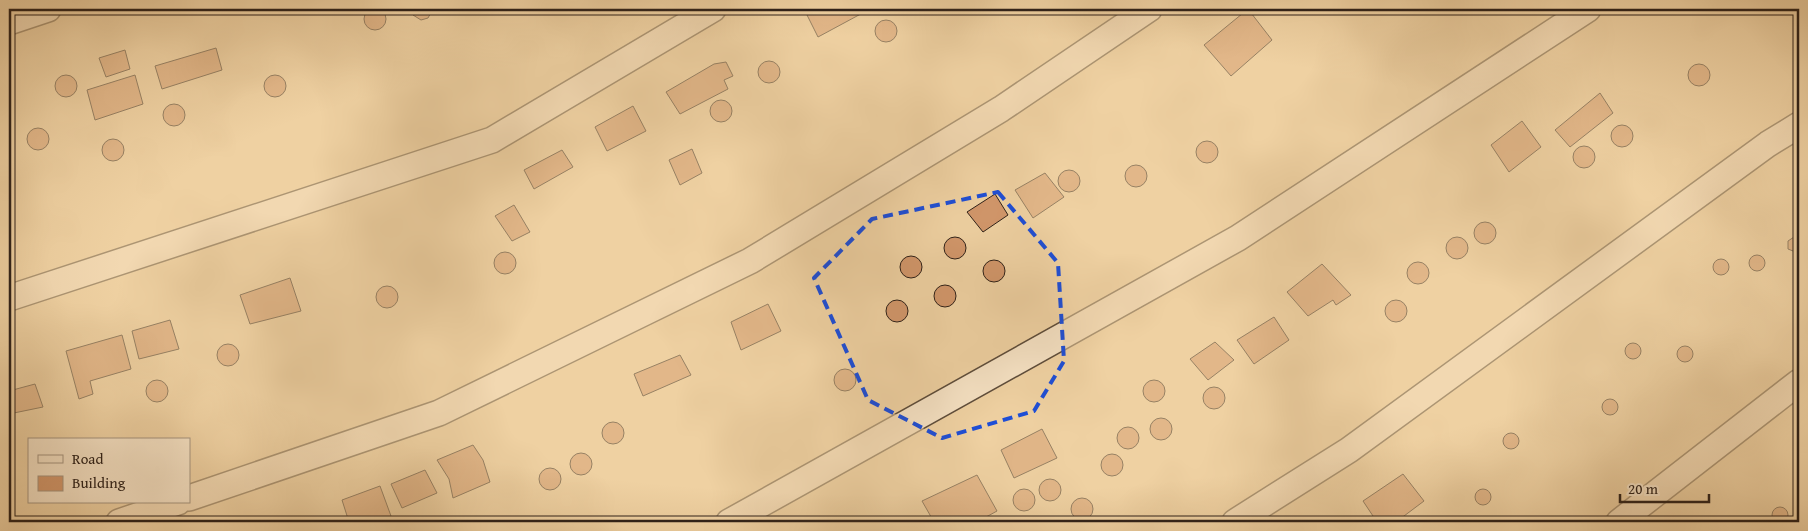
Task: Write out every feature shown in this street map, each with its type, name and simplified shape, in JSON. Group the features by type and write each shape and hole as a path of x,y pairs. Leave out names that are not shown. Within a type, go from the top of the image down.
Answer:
{"street":[{"path":"9,22 48,9"},
{"path":"9,298 492,140 713,9"},
{"path":"190,498 439,413 750,260 1001,108 1149,9"},
{"path":"729,522 1238,238 1588,9"},
{"path":"1235,522 1349,450 1768,144 1799,125"},
{"path":"1619,522 1799,382"},
{"path":"119,522 172,504"}],"highlighted area":[{"path":"998,192 1058,263 1064,361 1034,411 942,438 868,400 814,278 872,219"}],"building":[{"path":"375,8 385,15 386,19 379,29 375,30 365,23 364,19 371,9"},
{"path":"411,9 433,9 428,18 421,20 413,15"},
{"path":"804,9 870,9 818,37"},
{"path":"1248,9 1272,40 1231,76 1204,45"},
{"path":"886,20 896,27 897,31 890,41 886,42 876,35 875,31 882,21"},
{"path":"216,48 222,70 162,89 155,66"},
{"path":"125,50 130,69 106,77 99,58"},
{"path":"769,61 779,68 780,72 773,82 769,83 759,76 758,72 765,62"},
{"path":"726,62 733,76 724,80 728,89 680,114 666,92 714,64"},
{"path":"1699,64 1709,71 1710,75 1703,85 1699,86 1689,79 1688,75 1695,65"},
{"path":"66,75 76,82 77,86 70,96 66,97 56,90 55,86 62,76"},
{"path":"135,75 143,104 95,120 87,90"},
{"path":"275,75 285,82 286,86 279,96 275,97 265,90 264,86 271,76"},
{"path":"1600,93 1613,113 1570,147 1555,130"},
{"path":"721,100 731,107 732,111 725,121 721,122 711,115 710,111 717,101"},
{"path":"174,104 184,111 185,115 178,125 174,126 164,119 163,115 170,105"},
{"path":"633,106 646,131 607,151 595,127"},
{"path":"1522,121 1541,147 1509,172 1491,145"},
{"path":"1622,125 1632,132 1633,136 1626,146 1622,147 1612,140 1611,136 1618,126"},
{"path":"38,128 48,135 49,139 42,149 38,150 28,143 27,139 34,129"},
{"path":"113,139 123,146 124,150 117,160 113,161 103,154 102,150 109,140"},
{"path":"1207,141 1217,148 1218,152 1211,162 1207,163 1197,156 1196,152 1203,142"},
{"path":"1584,146 1594,153 1595,157 1588,167 1584,168 1574,161 1573,157 1580,147"},
{"path":"692,149 702,173 680,185 669,160"},
{"path":"562,150 573,167 534,189 524,170"},
{"path":"1136,165 1146,172 1147,176 1140,186 1136,187 1126,180 1125,176 1132,166"},
{"path":"1069,170 1079,177 1080,181 1073,191 1069,192 1059,185 1058,181 1065,171"},
{"path":"1045,173 1064,197 1033,218 1015,190"},
{"path":"995,194 1008,215 983,232 967,212"},
{"path":"514,205 530,232 512,241 495,216"},
{"path":"1485,222 1495,229 1496,233 1489,243 1485,244 1475,237 1474,233 1481,223"},
{"path":"955,237 965,244 966,248 959,258 955,259 945,252 944,248 951,238"},
{"path":"1457,237 1467,244 1468,248 1461,258 1457,259 1447,252 1446,248 1453,238"},
{"path":"1794,237 1799,238 1798,253 1788,249 1788,241"},
{"path":"505,252 515,259 516,263 509,273 505,274 495,267 494,263 501,253"},
{"path":"1754,255 1760,255 1765,260 1763,269 1754,271 1749,266 1749,260"},
{"path":"911,256 921,263 922,267 915,277 911,278 901,271 900,267 907,257"},
{"path":"1718,259 1724,259 1729,264 1727,273 1718,275 1713,270 1713,264"},
{"path":"994,260 1004,267 1005,271 998,281 994,282 984,275 983,271 990,261"},
{"path":"1418,262 1428,269 1429,273 1422,283 1418,284 1408,277 1407,273 1414,263"},
{"path":"1322,264 1351,295 1336,305 1333,300 1308,316 1287,292"},
{"path":"290,278 301,311 250,324 240,295"},
{"path":"945,285 955,292 956,296 949,306 945,307 935,300 934,296 941,286"},
{"path":"387,286 397,293 398,297 391,307 387,308 377,301 376,297 383,287"},
{"path":"897,300 907,307 908,311 901,321 897,322 887,315 886,311 893,301"},
{"path":"1396,300 1406,307 1407,311 1400,321 1396,322 1386,315 1385,311 1392,301"},
{"path":"768,304 781,331 741,350 731,322"},
{"path":"1274,317 1289,340 1254,364 1237,340"},
{"path":"170,320 179,349 139,359 132,331"},
{"path":"122,335 131,369 90,381 93,394 79,399 66,351"},
{"path":"1215,342 1234,360 1208,380 1190,359"},
{"path":"1630,343 1636,343 1641,348 1639,357 1630,359 1625,354 1625,348"},
{"path":"228,344 238,351 239,355 232,365 228,366 218,359 217,355 224,345"},
{"path":"1682,346 1688,346 1693,351 1691,360 1682,362 1677,357 1677,351"},
{"path":"680,355 691,375 643,396 634,374"},
{"path":"845,369 855,376 856,380 849,390 845,391 835,384 834,380 841,370"},
{"path":"157,380 167,387 168,391 161,401 157,402 147,395 146,391 153,381"},
{"path":"1154,380 1164,387 1165,391 1158,401 1154,402 1144,395 1143,391 1150,381"},
{"path":"35,384 43,407 9,414 9,391"},
{"path":"1214,387 1224,394 1225,398 1218,408 1214,409 1204,402 1203,398 1210,388"},
{"path":"1607,399 1613,399 1618,404 1616,413 1607,415 1602,410 1602,404"},
{"path":"1161,418 1171,425 1172,429 1165,439 1161,440 1151,433 1150,429 1157,419"},
{"path":"613,422 623,429 624,433 617,443 613,444 603,437 602,433 609,423"},
{"path":"1128,427 1138,434 1139,438 1132,448 1128,449 1118,442 1117,438 1124,428"},
{"path":"1042,429 1057,458 1014,478 1001,450"},
{"path":"1508,433 1514,433 1519,438 1517,447 1508,449 1503,444 1503,438"},
{"path":"473,445 483,460 490,482 453,498 449,479 437,460"},
{"path":"581,453 591,460 592,464 585,474 581,475 571,468 570,464 577,454"},
{"path":"1112,454 1122,461 1123,465 1116,475 1112,476 1102,469 1101,465 1108,455"},
{"path":"550,468 560,475 561,479 554,489 550,490 540,483 539,479 546,469"},
{"path":"425,470 437,493 402,508 391,484"},
{"path":"1403,474 1424,501 1396,522 1377,522 1363,501"},
{"path":"977,475 997,511 977,522 934,522 922,501"},
{"path":"1050,479 1060,486 1061,490 1054,500 1050,501 1040,494 1039,490 1046,480"},
{"path":"380,486 391,516 372,522 349,522 342,500"},
{"path":"1024,489 1034,496 1035,500 1028,510 1024,511 1014,504 1013,500 1020,490"},
{"path":"1480,489 1486,489 1491,494 1489,503 1480,505 1475,500 1475,494"},
{"path":"1082,498 1092,505 1093,509 1086,519 1082,520 1072,513 1071,509 1078,499"},
{"path":"1780,507 1786,509 1788,515 1786,521 1780,523 1774,521 1772,515 1774,509"}]}
